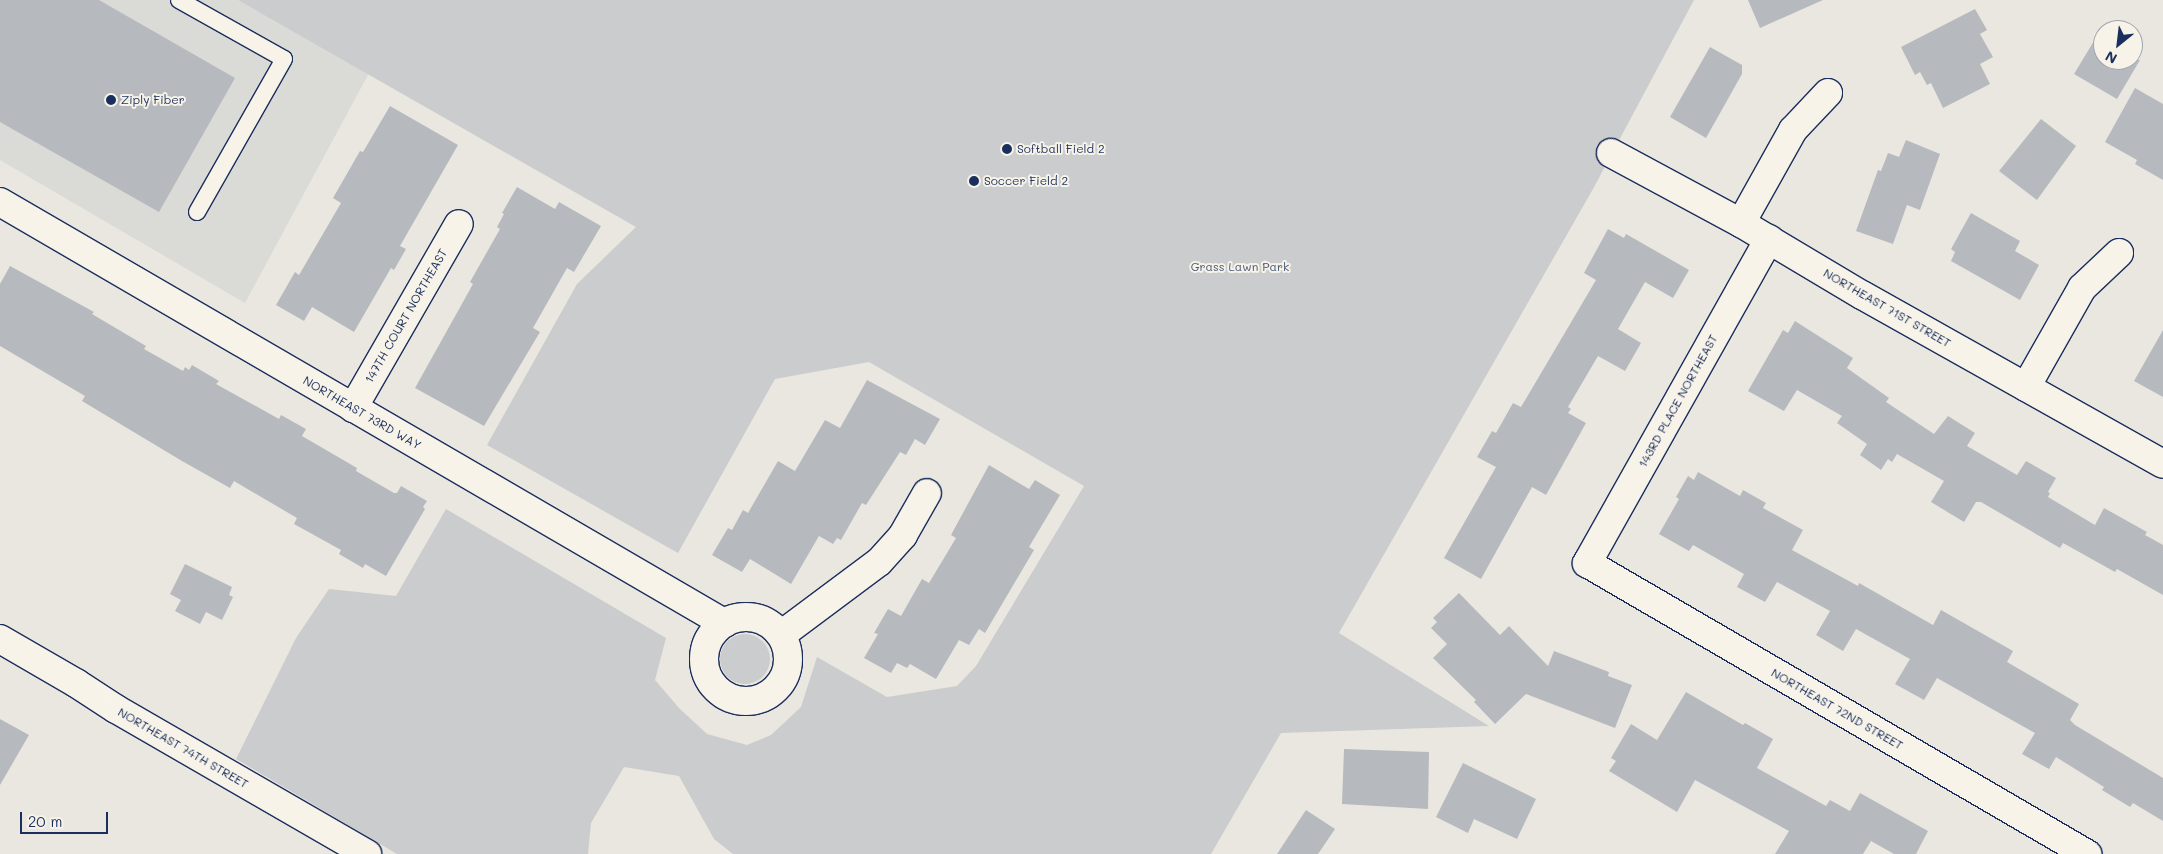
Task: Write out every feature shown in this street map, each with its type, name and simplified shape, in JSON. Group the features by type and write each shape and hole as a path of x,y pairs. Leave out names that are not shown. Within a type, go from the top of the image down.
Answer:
{"street":[{"path":"1741,223 1793,130 1828,93"},
{"name":"NORTHEAST 71ST STREET","path":"1611,153 1741,223 1862,295 2163,464"},
{"name":"NORTHEAST 73RD WAY","path":"0,202 724,624"},
{"name":"147TH COURT NORTHEAST","path":"353,408 458,224"},
{"name":"143RD PLACE NORTHEAST","path":"1587,564 1769,239"},
{"path":"2026,387 2082,288 2119,253"},
{"path":"781,635 878,562 903,535 927,493"},
{"name":"NORTHEAST 72ND STREET","path":"1587,564 2087,854"},
{"path":"745,617 759,619 771,625 781,635 787,648 789,661 783,681 769,696 756,701 742,702 728,698 717,690 709,678 704,665 705,651 710,638 724,624 745,617"},
{"name":"NORTHEAST 74TH STREET","path":"0,639 76,683 116,709 367,854"}],"lane":[{"path":"179,0 284,59 197,212"}],"shaded area":[{"path":"0,0 238,0 369,73 245,303 0,160"}],"green space":[{"name":"Grass Lawn Park","path":"238,0 1694,0 1593,189 1339,633 1489,726 1281,733 1211,854 733,854 714,839 679,776 624,767 591,823 588,854 397,854 236,759 296,638 329,589 396,596 446,509 666,638 655,680 679,708 707,734 747,745 771,735 801,707 817,657 887,697 957,686 976,666 1084,486 869,362 775,379 678,553 487,445 577,284 636,227"},
{"path":"740,634 750,634 763,641 770,654 770,664 763,677 750,684 740,684 731,680 724,673 720,664 720,654 724,645 731,638"}],"building":[{"name":"Ziply Fiber","path":"0,0 99,0 235,78 159,212 0,122"},
{"path":"1748,0 1823,0 1760,28"},
{"path":"1975,9 1987,30 1980,34 1993,57 1980,64 1990,84 1943,108 1931,83 1927,85 1920,72 1915,75 1901,47"},
{"path":"2093,43 2093,70 2134,70 2117,99 2074,74"},
{"path":"1710,47 1742,65 1742,74 1706,138 1670,117"},
{"path":"2135,88 2163,104 2163,180 2135,164 2137,160 2105,142"},
{"path":"390,106 458,145 400,246 406,249 394,270 391,268 354,332 312,307 304,321 276,305 295,272 299,275 341,203 333,198 360,151 363,152"},
{"path":"2041,119 2076,146 2037,200 1999,171"},
{"path":"1906,140 1940,154 1920,210 1907,205 1893,244 1856,231 1878,170 1881,171 1888,153 1899,157"},
{"path":"517,187 555,209 559,202 601,226 574,272 567,268 533,328 540,332 484,426 415,388 473,284 470,282 500,229 497,227 504,214 502,213"},
{"path":"1971,213 2020,241 2015,251 2039,265 2020,300 1951,261 1955,252 1951,249"},
{"path":"1608,229 1624,238 1626,234 1689,270 1673,298 1645,282 1618,329 1641,343 1625,371 1598,356 1568,407 1571,409 1568,413 1586,423 1546,495 1532,487 1481,579 1444,558 1496,467 1477,457 1492,431 1496,433 1513,403 1521,407 1596,280 1584,273"},
{"path":"10,266 94,312 92,314 146,346 144,349 183,371 185,367 189,370 192,365 219,381 216,384 279,419 281,415 306,429 302,436 357,468 356,471 394,493 397,493 401,486 427,501 423,507 425,509 386,576 365,564 363,568 339,554 341,550 294,524 297,518 234,481 230,488 182,461 82,401 85,396 0,346 0,284"},
{"path":"1795,321 1853,358 1847,368 1889,398 1886,402 1934,434 1948,416 1975,433 1967,446 2017,475 2026,461 2056,478 2048,492 2050,493 2048,497 2095,525 2104,508 2147,532 2145,535 2163,545 2163,595 2117,569 2115,572 2063,543 2060,548 1981,502 1976,502 1964,522 1931,502 1944,481 1897,454 1892,462 1888,459 1881,470 1860,455 1867,444 1837,423 1842,416 1797,390 1784,411 1748,391 1783,330 1788,333"},
{"path":"2163,330 2163,397 2134,381"},
{"path":"867,380 940,419 925,445 915,439 906,455 900,452 866,505 862,503 841,540 837,538 833,544 819,536 791,584 750,559 742,572 712,555 728,528 732,530 743,510 748,513 778,461 795,471 825,420 840,428"},
{"path":"989,465 1029,489 1035,480 1060,495 1029,547 1034,550 985,633 979,629 969,645 959,640 936,679 910,664 907,668 897,663 891,673 864,658 878,634 874,633 888,609 901,616 922,579 929,583 956,538 951,535"},
{"path":"1698,472 1740,496 1743,490 1766,503 1763,508 1803,530 1792,550 1858,586 1859,583 1933,625 1941,610 2013,651 2007,662 2079,704 2070,720 2075,725 2163,778 2163,821 2133,803 2130,807 2102,790 2104,787 2056,757 2049,769 2022,754 2035,733 1937,678 1924,700 1895,684 1910,659 1856,629 1843,651 1816,635 1830,611 1777,582 1765,602 1737,587 1744,574 1693,545 1689,551 1659,534 1679,499 1676,497 1688,476 1694,480"},
{"path":"185,564 232,587 229,595 233,597 222,620 206,612 200,624 175,611 181,600 170,594"},
{"path":"1459,593 1500,635 1509,626 1548,666 1554,651 1609,672 1608,676 1632,685 1615,728 1526,694 1495,724 1474,702 1476,700 1433,658 1447,644 1431,628 1437,622 1433,618"},
{"path":"1686,692 1743,725 1745,723 1773,739 1757,768 1826,806 1830,800 1850,811 1860,793 1928,831 1916,854 1894,854 1871,841 1863,854 1775,854 1789,831 1695,780 1677,812 1609,771 1616,761 1611,758 1631,724 1657,740"},
{"path":"0,719 29,735 0,785"},
{"path":"1344,749 1429,752 1428,809 1342,804"},
{"path":"1463,763 1536,799 1517,839 1474,819 1468,833 1436,817"},
{"path":"1306,810 1335,829 1318,854 1277,854"}],"place":[{"name":"Ziply Fiber","path":"111,100"},
{"name":"Softball Field 2","path":"1007,149"},
{"name":"Soccer Field 2","path":"974,181"}]}
